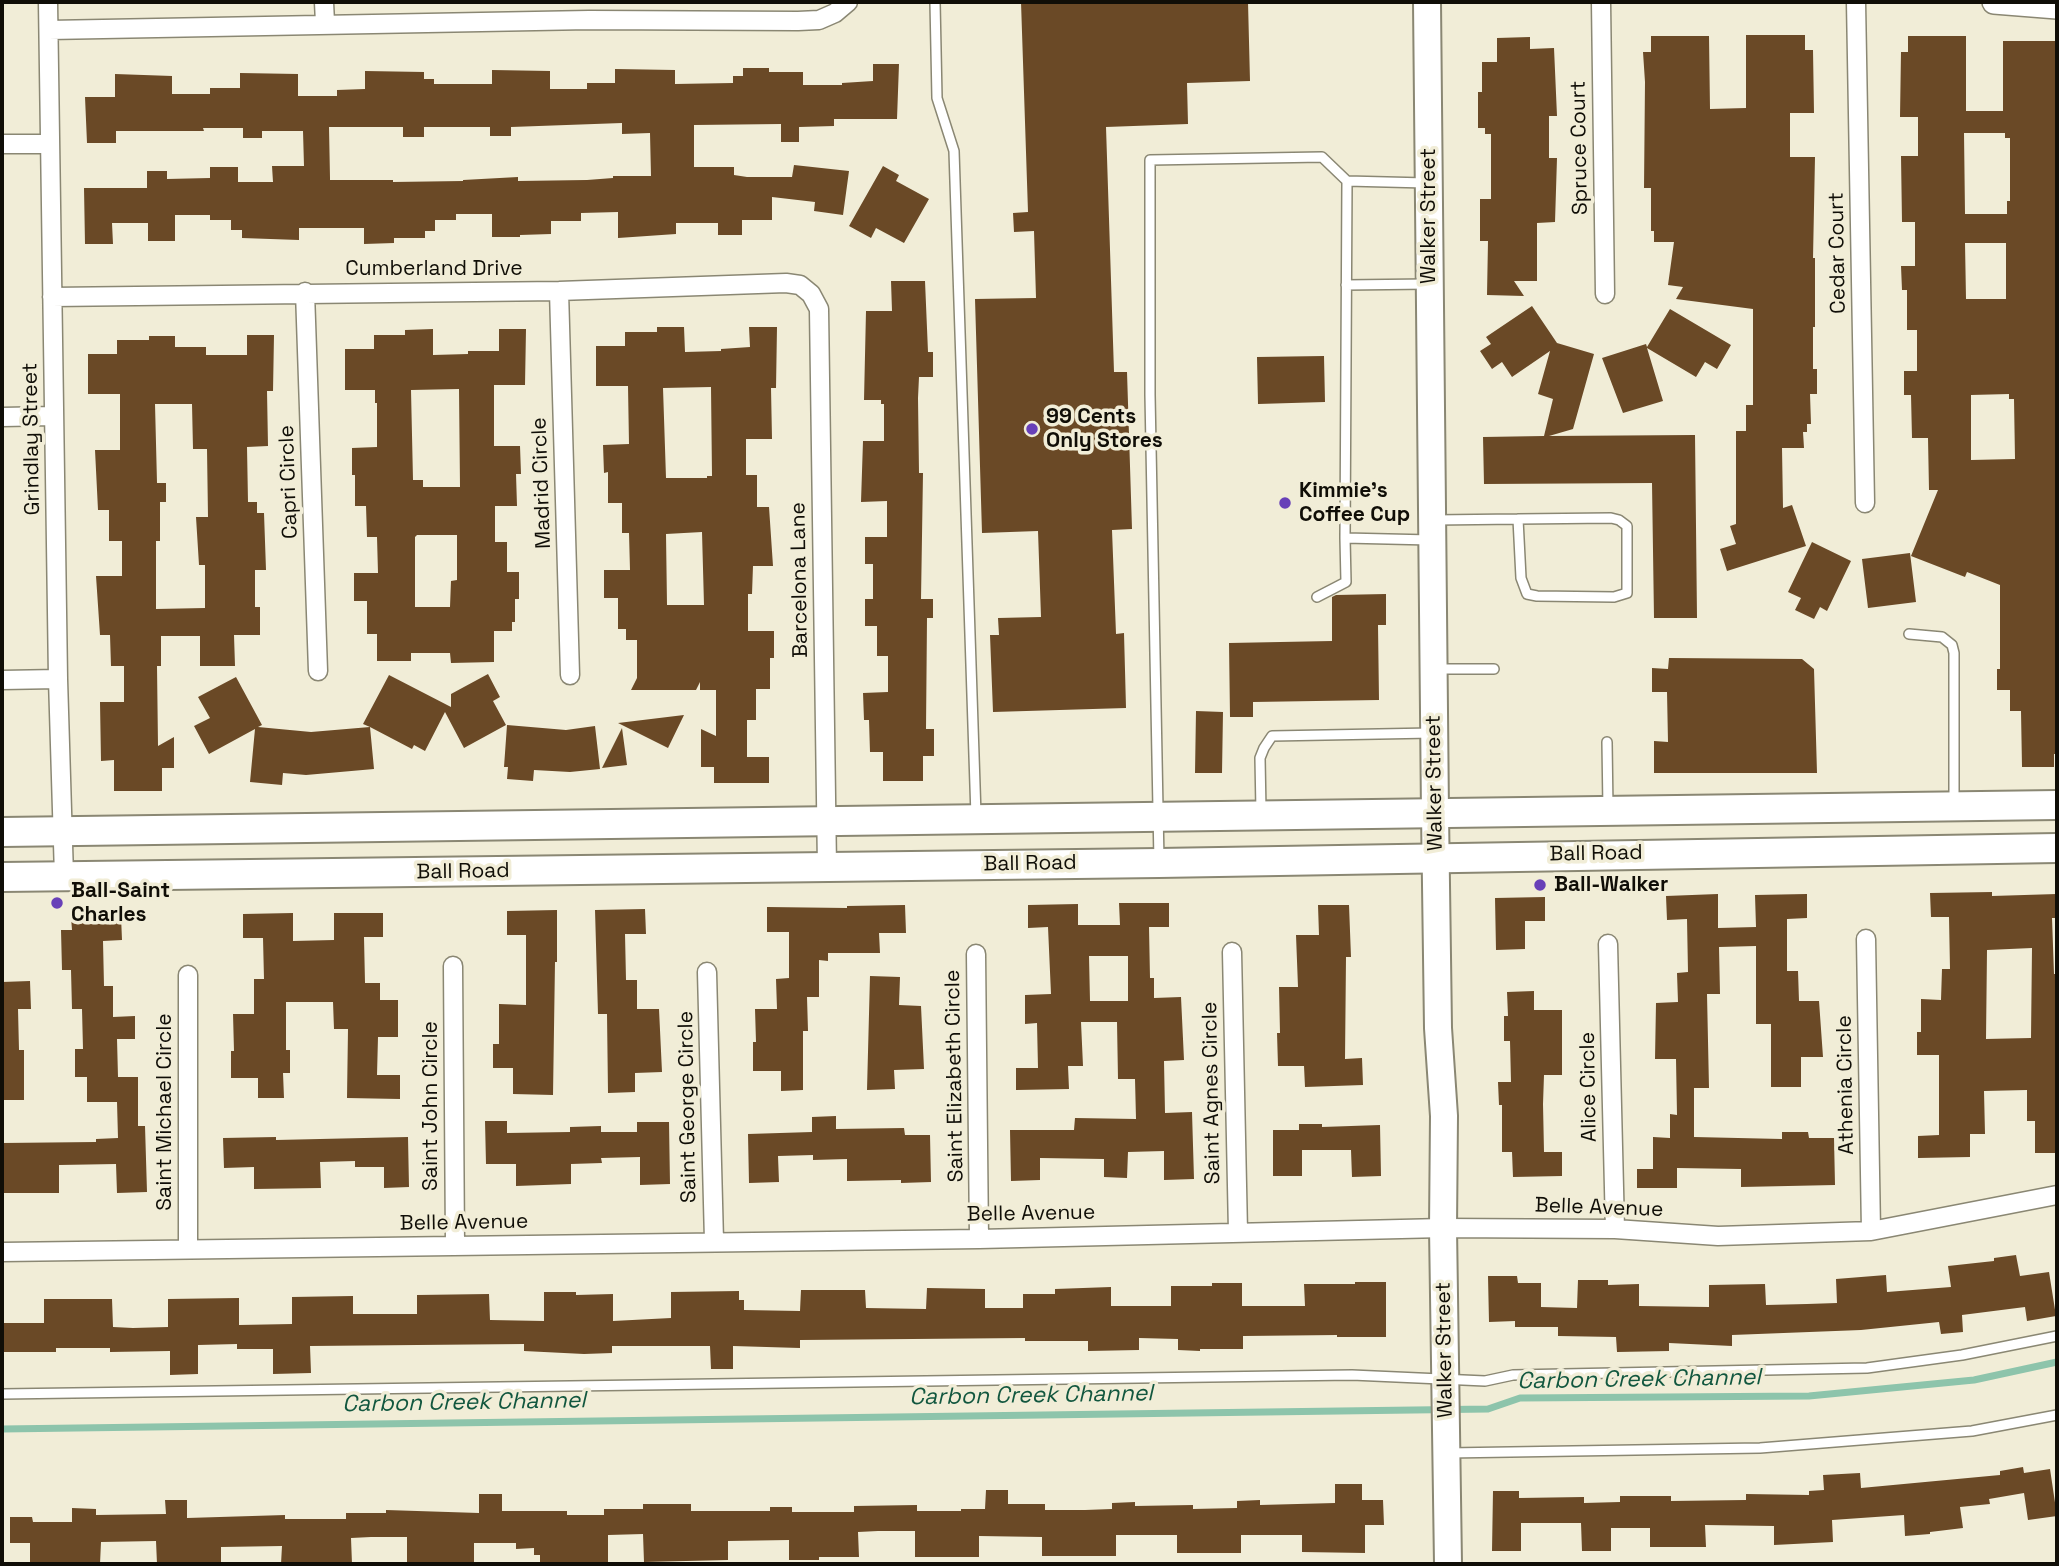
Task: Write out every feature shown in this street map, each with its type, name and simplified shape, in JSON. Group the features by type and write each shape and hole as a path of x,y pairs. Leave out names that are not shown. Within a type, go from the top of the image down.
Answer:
{"main road":[{"name":"Walker Street","path":"1427,2 1433,669 1438,1028 1444,1116 1448,1564"},
{"name":"Ball Road","path":"2,832 2057,805"},
{"name":"Ball Road","path":"2,877 1159,863 2057,848"}],"street":[{"name":"Grindlay Street","path":"48,2 58,679 64,876"},
{"path":"324,2 325,23"},
{"path":"49,30 325,23 589,11 819,20 835,13 848,2"},
{"name":"Spruce Court","path":"1601,2 1605,294"},
{"name":"Cedar Court","path":"1856,2 1865,503"},
{"path":"1994,2 2057,6"},
{"path":"2,144 50,144"},
{"name":"Cumberland Drive","path":"52,297 559,291 786,283 800,285 811,294"},
{"name":"Madrid Circle","path":"559,291 570,675"},
{"name":"Capri Circle","path":"305,292 318,671"},
{"name":"Barcelona Lane","path":"811,294 819,309 827,867"},
{"path":"2,416 54,416"},
{"path":"2,680 58,679"},
{"name":"Athenia Circle","path":"1866,939 1871,1231"},
{"name":"Alice Circle","path":"1608,944 1615,1229"},
{"name":"Saint Agnes Circle","path":"1232,952 1238,1233"},
{"name":"Saint Elizabeth Circle","path":"976,954 979,1239"},
{"name":"Saint John Circle","path":"453,966 455,1246"},
{"name":"Saint George Circle","path":"708,972 714,1241"},
{"name":"Saint Michael Circle","path":"188,975 188,1249"},
{"name":"Belle Avenue","path":"2,1252 979,1239 1443,1227 1615,1229 1718,1236 1871,1231 2057,1195"}],"lane":[{"path":"935,2 937,98 954,151 976,820"},
{"path":"1159,863 1150,395 1150,160 1322,157 1347,181 1429,183"},
{"path":"1317,597 1346,582 1347,181"},
{"path":"1346,285 1430,284"},
{"path":"1345,538 1518,519 1611,518 1627,526 1627,593 1614,597 1527,594 1521,578 1518,519"},
{"path":"1909,634 1942,637 1952,645 1954,806"},
{"path":"1433,669 1494,670"},
{"path":"1261,817 1260,758 1272,736 1434,733"},
{"path":"1607,742 1608,811"},
{"path":"2,1394 1352,1375 1445,1384 1485,1381 1513,1375 1867,1368 1962,1355 2057,1336"},
{"path":"1446,1443 1760,1448 1972,1431 2057,1415"}],"building":[{"path":"1021,2 1248,2 1250,81 1187,83 1188,124 1106,127 1114,372 1127,372 1132,529 1112,530 1116,634 1124,633 1126,708 993,712 990,635 999,635 998,618 1041,617 1038,531 982,533 975,299 1036,298 1034,231 1014,232 1013,213 1028,212"},
{"path":"1746,35 1805,35 1805,50 1813,50 1814,113 1790,113 1790,157 1815,157 1813,369 1817,369 1817,394 1810,394 1811,424 1807,424 1807,432 1803,432 1804,448 1782,448 1783,508 1792,505 1806,546 1727,571 1720,549 1736,544 1730,526 1736,524 1736,431 1746,431 1746,405 1753,405 1753,309 1676,299 1683,287 1668,285 1674,242 1654,242 1654,231 1651,231 1651,188 1644,188 1643,52 1651,52 1651,36 1709,36 1710,109 1746,108"},
{"path":"1908,36 1966,36 1966,111 2003,111 2003,41 2057,41 2057,754 2054,754 2054,767 2022,767 2021,711 2010,711 2010,690 1997,690 1997,669 2000,669 2000,585 1967,572 1965,577 1911,556 1938,490 1929,490 1928,438 1912,438 1911,395 1904,395 1904,371 1917,371 1917,330 1907,330 1907,290 1902,290 1901,266 1915,266 1915,222 1902,222 1901,156 1918,156 1918,117 1900,117 1901,52 1908,52","holes":["1964,133 2005,133 2005,138 2010,138 2010,201 2007,201 2007,214 1965,214","1965,243 2006,243 2006,299 1966,299","2009,394 2009,399 2014,399 2015,459 1971,460 1971,395"]},
{"path":"1530,37 1530,49 1554,48 1557,116 1549,116 1549,158 1557,158 1555,222 1537,223 1537,281 1514,281 1524,296 1487,295 1488,241 1480,241 1480,199 1491,199 1491,134 1485,134 1485,128 1478,128 1478,92 1482,92 1482,62 1497,62 1497,38"},
{"path":"873,64 899,64 897,119 834,119 834,126 799,127 799,142 781,142 781,124 694,125 694,167 734,167 734,175 747,177 792,177 794,165 849,171 843,215 814,211 815,202 772,197 772,220 742,220 742,235 718,235 718,223 676,223 676,234 618,238 618,212 581,213 581,221 551,221 551,234 520,237 492,237 492,214 456,214 456,220 435,220 435,231 425,231 425,238 394,238 394,243 364,244 364,228 299,228 299,240 242,238 242,230 231,230 231,220 210,220 210,215 175,215 175,241 148,241 148,223 112,223 113,244 85,244 84,188 147,188 147,171 167,171 167,179 210,178 210,167 238,167 238,182 273,182 272,166 304,166 303,131 262,131 262,138 243,138 243,128 116,131 116,143 87,143 85,97 115,97 115,74 172,76 172,94 210,94 210,88 240,88 240,73 298,74 298,96 337,96 337,90 365,89 365,71 424,72 424,79 434,79 434,84 492,84 492,70 550,71 550,89 587,89 587,83 615,83 615,69 675,70 675,84 733,83 733,76 743,76 743,68 769,68 769,72 803,72 803,85 842,85 873,81","holes":["622,123 622,134 650,133 651,176 518,181 518,177 463,181 330,180 329,127 403,127 403,137 424,137 424,127 490,127 490,136 511,136 511,127"]},
{"path":"883,166 899,175 896,181 929,199 904,243 876,228 871,238 849,226"},
{"path":"891,281 925,281 928,352 933,352 933,377 919,377 918,398 919,473 923,473 921,599 933,599 933,618 927,618 926,729 934,729 934,756 923,756 923,781 883,781 883,752 870,752 869,720 864,720 863,693 888,692 888,656 877,656 877,626 865,626 865,599 873,599 873,564 865,564 865,537 887,537 887,501 861,502 863,441 884,441 884,404 881,404 881,400 864,400 866,311 892,311"},
{"path":"1532,306 1557,343 1594,354 1573,429 1549,436 1695,435 1697,618 1654,618 1652,483 1484,484 1483,437 1544,436 1553,399 1538,394 1550,351 1512,377 1502,362 1492,369 1480,351 1491,344 1486,337"},
{"path":"1670,309 1731,345 1717,369 1705,362 1696,377 1647,348 1663,401 1623,413 1602,358 1646,344 1647,347"},
{"path":"657,327 684,327 685,352 721,351 750,347 749,327 777,327 776,388 771,388 772,439 746,439 746,475 757,475 757,507 769,507 773,566 753,566 752,594 748,594 748,631 774,631 774,658 770,658 770,689 756,689 756,720 747,720 747,757 769,757 769,783 714,783 714,767 701,767 701,729 716,736 716,690 700,690 700,682 696,690 631,690 637,678 637,640 626,640 626,629 618,629 618,598 604,598 604,570 630,570 629,533 622,533 622,503 608,503 608,472 604,473 603,445 629,444 628,386 596,386 596,346 625,346 625,332 657,332","holes":["711,387 712,476 666,478 663,388","702,532 704,605 667,605 666,534"]},
{"path":"433,329 433,355 499,351 499,329 526,329 525,385 494,385 494,446 520,446 521,474 516,474 517,506 495,506 495,542 507,542 507,572 519,572 519,599 515,599 515,622 512,622 512,631 494,631 494,662 451,663 450,653 411,653 411,661 377,661 377,634 367,634 367,601 354,601 354,573 378,573 377,537 367,537 366,506 355,506 355,475 352,475 352,448 377,447 377,403 375,390 345,390 345,349 374,349 374,335 405,335 405,330","holes":["459,389 460,487 423,487 423,480 413,480 411,390","417,535 457,535 457,580 451,581 450,607 415,607"]},
{"path":"247,335 274,335 273,391 267,391 268,446 247,447 248,502 257,502 257,513 264,513 266,570 255,570 255,607 260,607 260,635 234,635 235,666 200,666 200,636 161,636 161,666 157,666 158,746 174,737 174,768 162,768 162,791 114,791 114,760 101,761 100,702 124,702 124,666 111,666 110,635 100,635 96,576 122,576 122,541 109,541 109,510 98,510 95,450 120,450 120,394 88,394 88,354 117,354 117,340 149,340 149,336 175,336 175,347 206,347 206,355 247,355","holes":["155,404 192,404 193,449 207,449 208,517 196,517 199,565 205,565 205,608 156,609 156,541 160,541 160,502 166,502 166,483 157,483"]},
{"path":"1324,356 1325,402 1258,404 1257,357"},
{"path":"1812,542 1851,561 1827,611 1820,607 1814,619 1795,610 1801,598 1788,592"},
{"path":"1910,553 1916,602 1868,608 1862,559"},
{"path":"1386,594 1386,625 1378,625 1379,700 1253,702 1253,717 1230,717 1229,643 1332,641 1332,597"},
{"path":"1669,658 1802,659 1814,669 1817,773 1654,773 1654,741 1668,742 1667,692 1652,692 1652,668 1668,669"},
{"path":"488,674 500,697 493,701 506,725 464,748 445,712 425,751 414,745 412,749 363,724 389,675 451,707 451,694"},
{"path":"236,677 262,725 258,727 311,732 370,727 374,769 306,775 283,773 282,785 250,782 255,729 209,754 194,726 210,718 198,697"},
{"path":"1196,711 1223,712 1222,773 1195,773"},
{"path":"684,715 668,748 618,723"},
{"path":"507,725 566,730 595,726 600,769 570,772 534,770 533,781 507,779 508,767 504,767"},
{"path":"622,728 627,765 602,768"},
{"path":"1992,892 1992,896 2057,894 2057,918 2052,918 2054,974 2057,974 2057,1153 2035,1153 2035,1121 2027,1121 2027,1090 1984,1091 1985,1134 1970,1134 1970,1157 1918,1158 1918,1136 1939,1135 1939,1055 1917,1055 1917,1032 1921,1032 1921,999 1941,1000 1942,969 1950,969 1949,917 1931,917 1930,893","holes":["2032,948 2031,1038 1986,1039 1987,950"]},
{"path":"1718,894 1718,928 1756,927 1755,895 1807,894 1807,918 1787,919 1787,971 1798,971 1799,1001 1819,1001 1823,1057 1801,1057 1801,1087 1771,1087 1771,1024 1756,1024 1756,946 1719,947 1720,994 1707,994 1709,1088 1694,1088 1694,1137 1782,1139 1782,1132 1808,1132 1809,1138 1834,1138 1835,1185 1741,1187 1741,1169 1677,1168 1677,1188 1637,1188 1637,1169 1653,1169 1653,1137 1670,1138 1670,1114 1677,1115 1676,1059 1655,1059 1656,1003 1678,1002 1677,973 1688,972 1687,919 1667,920 1666,896"},
{"path":"1545,897 1545,921 1525,921 1525,949 1496,950 1495,898"},
{"path":"1119,903 1169,903 1169,927 1149,927 1150,978 1154,978 1154,998 1181,997 1184,1060 1164,1061 1165,1113 1192,1112 1194,1179 1164,1180 1164,1151 1128,1152 1127,1178 1104,1177 1104,1159 1040,1158 1040,1180 1011,1181 1010,1130 1074,1130 1075,1118 1136,1119 1135,1079 1118,1079 1117,1022 1081,1022 1083,1066 1068,1066 1069,1089 1016,1090 1016,1068 1038,1068 1037,1023 1025,1024 1025,995 1051,994 1048,927 1028,928 1028,905 1078,904 1078,925 1120,925","holes":["1089,956 1128,956 1128,1001 1090,1001"]},
{"path":"905,905 906,933 879,933 880,953 828,953 828,961 819,960 819,997 807,997 808,1031 803,1031 803,1090 781,1091 781,1071 753,1071 755,1009 777,1009 776,979 789,978 789,932 767,932 767,907 847,908"},
{"path":"1318,905 1349,905 1351,957 1346,957 1345,1059 1362,1058 1363,1085 1305,1087 1304,1066 1278,1066 1279,987 1298,987 1296,935 1319,935"},
{"path":"645,909 646,934 625,934 626,980 637,980 637,1009 659,1009 662,1072 635,1073 635,1092 608,1093 607,1014 598,1014 595,910"},
{"path":"557,910 553,1095 513,1094 513,1068 493,1068 493,1044 499,1044 499,1004 526,1005 526,935 507,935 507,911"},
{"path":"293,913 293,941 334,940 334,913 383,913 383,937 364,937 365,983 380,983 380,1000 398,1000 398,1037 378,1037 377,1075 400,1075 400,1099 347,1098 348,1029 334,1029 333,1002 286,1002 286,1050 290,1050 290,1073 283,1073 284,1098 258,1098 258,1078 231,1078 231,1051 234,1051 233,1014 254,1014 254,979 264,979 263,938 243,938 243,914"},
{"path":"121,916 122,940 103,941 104,986 113,986 113,1017 135,1016 135,1039 117,1039 118,1077 138,1077 138,1126 145,1126 147,1192 117,1193 116,1164 59,1165 59,1193 2,1193 2,1143 96,1142 96,1139 118,1138 117,1102 87,1102 87,1077 75,1077 75,1049 83,1049 82,1009 72,1009 71,970 62,970 61,930 72,930 71,917"},
{"path":"870,976 900,977 899,1005 921,1006 924,1069 894,1070 895,1089 867,1090"},
{"path":"30,981 31,1009 18,1009 19,1050 24,1050 24,1100 2,1100 2,982"},
{"path":"1534,991 1534,1010 1562,1010 1562,1075 1544,1075 1543,1104 1544,1152 1562,1152 1562,1176 1513,1177 1512,1152 1502,1152 1502,1105 1499,1105 1498,1082 1511,1082 1510,1041 1504,1041 1504,1016 1508,1016 1507,992"},
{"path":"836,1116 836,1129 904,1128 905,1135 930,1135 931,1182 847,1181 847,1159 813,1160 813,1155 778,1156 779,1182 749,1183 748,1134 812,1132 812,1117"},
{"path":"485,1121 507,1121 507,1133 570,1132 570,1127 601,1126 601,1132 637,1132 637,1122 669,1122 670,1184 640,1185 640,1157 601,1158 602,1163 571,1164 571,1184 516,1186 516,1164 486,1164"},
{"path":"1299,1124 1322,1124 1322,1127 1380,1125 1381,1176 1352,1177 1351,1150 1302,1150 1302,1176 1273,1176 1273,1130 1299,1130"},
{"path":"276,1137 276,1140 408,1137 409,1187 384,1188 384,1167 355,1167 355,1161 320,1162 321,1188 254,1189 254,1167 224,1168 223,1138"},
{"path":"2016,1255 2020,1276 2049,1272 2056,1316 2027,1321 2025,1307 1962,1315 1963,1332 1941,1334 1939,1322 1861,1330 1732,1335 1732,1346 1669,1343 1669,1351 1617,1352 1616,1337 1558,1336 1558,1327 1515,1327 1515,1321 1489,1322 1488,1276 1517,1276 1518,1283 1541,1283 1541,1307 1577,1308 1578,1280 1608,1280 1608,1285 1639,1284 1639,1306 1709,1307 1709,1285 1765,1284 1766,1305 1837,1303 1836,1279 1886,1275 1887,1292 1951,1287 1948,1266 1994,1261 1994,1258"},
{"path":"1386,1282 1386,1337 1243,1336 1243,1349 1200,1351 1178,1350 1178,1339 1139,1338 1139,1350 1088,1351 1088,1341 1025,1341 1025,1338 800,1340 800,1348 733,1346 733,1369 711,1369 710,1346 612,1346 612,1353 584,1354 524,1351 524,1344 310,1346 311,1373 273,1374 273,1349 237,1349 237,1344 198,1345 198,1374 170,1375 170,1351 110,1352 110,1348 56,1348 56,1352 2,1352 2,1323 44,1323 44,1299 112,1299 113,1327 133,1328 168,1327 168,1299 239,1298 239,1325 292,1324 292,1297 353,1296 353,1314 417,1314 417,1295 489,1294 490,1320 544,1321 544,1292 576,1292 576,1295 613,1294 613,1321 671,1318 671,1292 739,1291 739,1300 744,1300 744,1310 800,1311 801,1290 865,1290 866,1308 926,1309 927,1288 985,1289 985,1308 1023,1308 1023,1294 1055,1294 1055,1289 1111,1287 1111,1306 1171,1306 1171,1286 1242,1283 1242,1306 1305,1306 1304,1284"},
{"path":"2023,1467 2024,1473 2050,1469 2057,1516 2028,1520 2024,1493 1989,1499 1990,1504 1960,1507 1963,1528 1930,1534 1905,1536 1904,1515 1832,1520 1833,1542 1774,1545 1774,1526 1705,1525 1706,1547 1650,1547 1650,1528 1611,1528 1611,1551 1582,1551 1581,1523 1521,1523 1521,1551 1492,1551 1493,1491 1519,1491 1519,1498 1584,1497 1584,1503 1620,1502 1620,1496 1671,1496 1671,1501 1746,1500 1746,1494 1809,1495 1809,1491 1824,1490 1823,1475 1860,1473 1861,1488 2000,1475 2000,1471"},
{"path":"1335,1484 1362,1484 1362,1500 1383,1500 1384,1525 1365,1525 1365,1553 1302,1552 1302,1535 1241,1535 1241,1553 1177,1553 1177,1535 1116,1535 1116,1556 1042,1556 1042,1537 979,1536 979,1557 915,1557 915,1531 878,1531 858,1532 859,1557 819,1557 819,1560 789,1560 789,1540 728,1541 728,1560 644,1562 643,1534 608,1535 608,1563 540,1562 540,1555 534,1555 534,1548 516,1549 516,1543 474,1543 474,1562 407,1564 407,1537 371,1537 351,1538 352,1564 281,1564 282,1546 221,1547 221,1564 157,1564 156,1541 101,1542 100,1564 30,1564 30,1543 10,1543 10,1517 32,1517 33,1522 72,1522 72,1508 96,1509 96,1515 166,1514 165,1500 187,1500 187,1518 285,1515 285,1519 346,1519 346,1513 386,1513 386,1510 479,1513 479,1494 502,1494 502,1511 567,1511 567,1515 604,1515 604,1509 643,1509 643,1504 691,1504 691,1511 770,1511 770,1507 792,1507 792,1512 854,1512 854,1506 917,1505 917,1511 961,1511 985,1509 986,1490 1008,1490 1008,1504 1045,1504 1045,1510 1112,1509 1112,1503 1135,1502 1135,1506 1193,1505 1193,1509 1237,1508 1237,1501 1260,1500 1260,1505 1335,1503"}],"waterway":[{"name":"Carbon Creek Channel","path":"2,1429 1488,1409 1520,1398 1809,1396 1974,1380 2057,1362"}],"place":[{"name":"99 Cents Only Stores","path":"1032,429"},
{"name":"Kimmie's Coffee Cup","path":"1285,503"},
{"name":"Ball-Walker","path":"1540,885"},
{"name":"Ball-Saint Charles","path":"57,903"}]}
